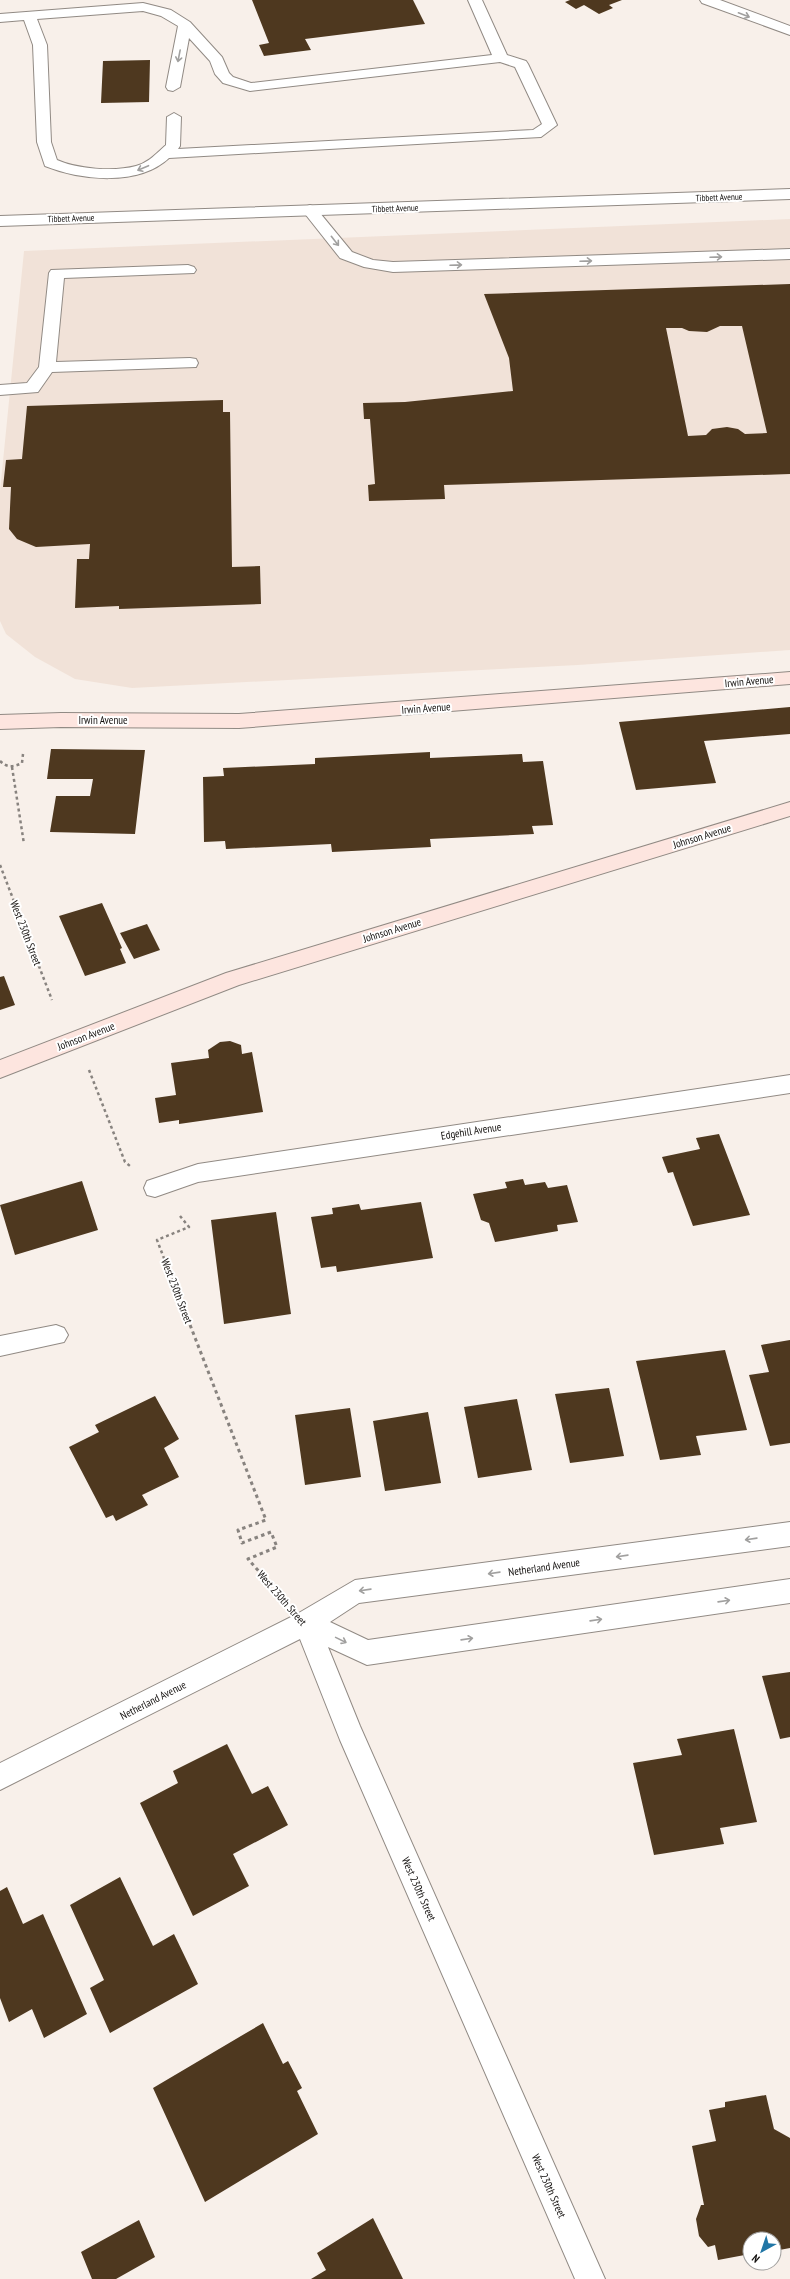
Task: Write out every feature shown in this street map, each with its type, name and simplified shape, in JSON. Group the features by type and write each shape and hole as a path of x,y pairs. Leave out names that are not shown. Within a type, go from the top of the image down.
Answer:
{"street":[{"path":"166,14 171,0"},
{"path":"475,0 501,58"},
{"path":"707,0 790,30"},
{"path":"0,18 29,16 84,6 143,7 166,14 185,25 217,60 222,74 228,80 250,87 501,58 521,64 550,124 536,134 165,154"},
{"path":"29,16 40,45 44,142 50,164 70,171 121,173 141,170 165,154 173,146 174,117"},
{"path":"173,87 185,25"},
{"name":"Tibbett Avenue","path":"0,221 790,194"},
{"path":"310,210 346,255 370,264 393,267 790,254"},
{"path":"0,390 32,388 46,367 57,272 188,270"},
{"path":"46,367 190,363"},
{"name":"Irwin Avenue","path":"0,722 61,720 239,721 790,678"},
{"name":"Irwin Avenue","path":"0,710 61,720"},
{"name":"Johnson Avenue","path":"0,1069 233,979 790,809"},
{"name":"Edgehill Avenue","path":"155,1188 198,1173 790,1084"},
{"path":"0,1346 56,1335"},
{"name":"Netherland Avenue","path":"0,1777 306,1623 355,1592 790,1534"},
{"path":"306,1623 367,1653 790,1591"},
{"name":"West 230th Street","path":"306,1623 349,1731 590,2279"}],"path":[{"path":"0,761 4,765 12,767 22,762 24,755"},
{"path":"12,767 24,844"},
{"name":"West 230th Street","path":"0,865 52,1000"},
{"name":"West 230th Street","path":"88,1068 125,1162 155,1188 189,1227 157,1240 266,1520 238,1530 242,1543 271,1532 277,1547 248,1559 306,1623"}],"shaded area":[{"path":"790,219 790,650 578,665 132,688 75,679 35,657 6,634 0,621 0,491 24,251"}],"building":[{"path":"252,0 413,0 425,24 305,39 311,50 264,56 259,45 269,43"},
{"path":"570,0 622,0 609,5 613,8 599,14 584,5 576,9 565,2"},
{"path":"150,60 149,102 101,103 103,61"},
{"path":"790,284 790,474 444,485 445,499 369,501 368,485 375,484 370,419 364,419 363,403 405,402 513,391 509,358 484,294","holes":["720,326 742,326 767,433 745,434 738,429 727,427 712,429 706,435 688,436 666,328 682,328 689,331 707,332"]},
{"path":"223,400 223,412 230,412 232,567 260,566 261,604 119,609 119,606 75,608 77,559 89,559 90,544 36,547 17,539 9,529 11,487 3,487 6,460 22,459 27,406"},
{"path":"790,707 790,734 704,741 716,783 636,790 619,722"},
{"path":"51,749 145,750 135,834 50,832 56,796 90,796 93,779 47,779"},
{"path":"430,752 430,758 522,754 523,762 543,761 553,825 532,826 534,834 430,839 431,847 332,852 331,844 226,849 225,841 204,842 203,777 224,776 223,768 315,764 315,758"},
{"path":"102,903 122,948 120,949 126,963 85,976 59,916"},
{"path":"147,924 160,950 134,959 120,933"},
{"path":"4,976 15,1005 0,1010 0,977"},
{"path":"230,1041 241,1045 242,1054 252,1052 263,1112 179,1124 179,1120 159,1123 155,1098 176,1095 171,1063 209,1058 208,1050 220,1042"},
{"path":"719,1134 750,1215 693,1226 673,1172 668,1173 662,1157 700,1149 696,1138"},
{"path":"523,1179 525,1185 545,1182 548,1188 567,1185 578,1222 557,1225 558,1231 495,1242 489,1223 481,1220 473,1194 507,1188 505,1182"},
{"path":"82,1181 98,1230 15,1255 0,1205"},
{"path":"421,1202 433,1258 337,1272 336,1266 321,1268 311,1217 333,1214 332,1208 359,1204 361,1210"},
{"path":"276,1212 291,1314 224,1324 211,1220"},
{"path":"790,1340 790,1443 770,1446 749,1375 769,1372 761,1345"},
{"path":"725,1350 747,1430 696,1436 701,1455 660,1460 636,1361"},
{"path":"609,1388 624,1456 570,1463 555,1394"},
{"path":"155,1396 179,1439 164,1448 179,1477 142,1495 148,1505 116,1521 113,1515 106,1518 69,1447 99,1432 95,1425"},
{"path":"517,1399 532,1470 478,1478 464,1407"},
{"path":"350,1408 361,1477 305,1485 295,1415"},
{"path":"428,1412 441,1483 385,1491 373,1421"},
{"path":"790,1672 790,1737 780,1739 762,1676"},
{"path":"734,1729 757,1822 720,1828 724,1844 654,1855 633,1763 682,1755 677,1739"},
{"path":"227,1744 252,1794 268,1786 288,1825 233,1854 249,1886 193,1916 140,1803 178,1783 173,1771"},
{"path":"120,1877 153,1946 174,1934 198,1984 110,2033 90,1988 104,1980 70,1905"},
{"path":"7,1887 23,1924 43,1914 87,2014 44,2038 32,2009 9,2022 0,1998 0,1891"},
{"path":"263,2023 283,2064 288,2061 302,2088 297,2091 318,2134 205,2202 153,2088"},
{"path":"766,2095 774,2129 790,2138 790,2248 782,2250 782,2231 742,2231 742,2256 718,2260 715,2245 708,2247 699,2236 696,2219 701,2205 704,2205 692,2146 716,2141 709,2110 725,2107 725,2102"},
{"path":"373,2218 403,2279 311,2279 326,2270 317,2253"},
{"path":"139,2220 155,2257 116,2279 92,2279 81,2252"}]}
